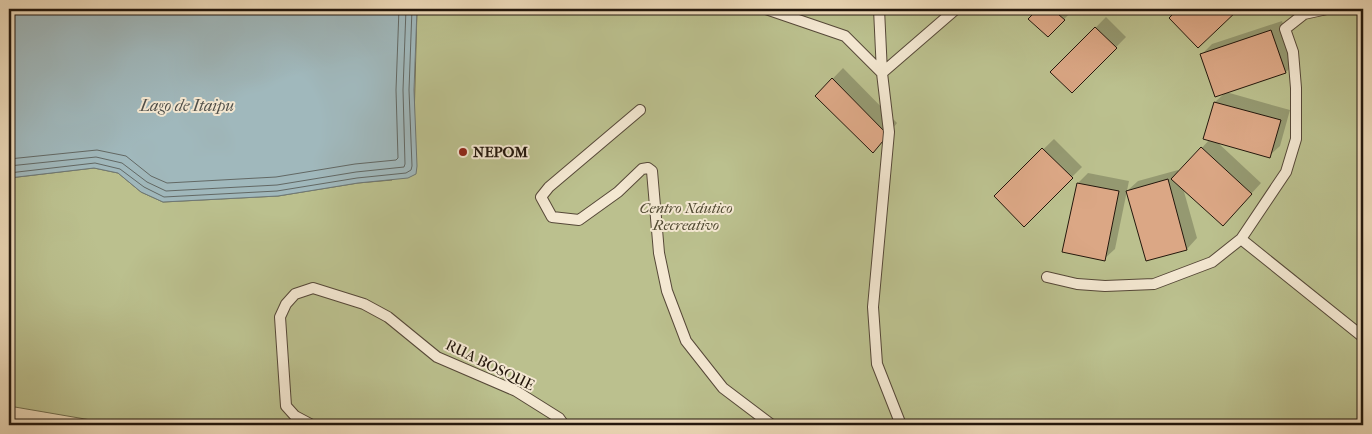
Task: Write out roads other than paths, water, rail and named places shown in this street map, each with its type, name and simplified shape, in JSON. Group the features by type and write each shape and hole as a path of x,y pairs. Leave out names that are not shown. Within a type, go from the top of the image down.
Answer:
{"lane":[{"path":"766,9 845,36 882,73"},
{"path":"879,9 882,73 889,132 873,307 877,364 901,425"},
{"path":"882,73 956,9"},
{"path":"1047,277 1077,284 1105,286 1154,284 1212,262 1241,239 1286,172 1296,140 1294,61 1285,29 1304,14 1327,9"},
{"path":"640,110 549,187 541,197 552,217 579,220 618,192 642,169 648,168 652,171 659,253 667,291 686,341 723,388 772,425"},
{"path":"1241,239 1363,337"},
{"name":"RUA BOSQUE","path":"312,425 295,416 286,406 280,317 286,304 295,294 313,288 364,304 388,317 437,357 516,392 559,418 564,425"}],"water":[{"name":"Lago de Itaipu","path":"9,9 417,9 414,90 416,174 408,178 358,183 278,196 163,202 141,192 118,173 94,168 9,178"}],"place":[{"name":"NEPOM","path":"463,152"}],"park label":[{"name":"Centro Náutico Recreativo","path":"686,216"}]}
